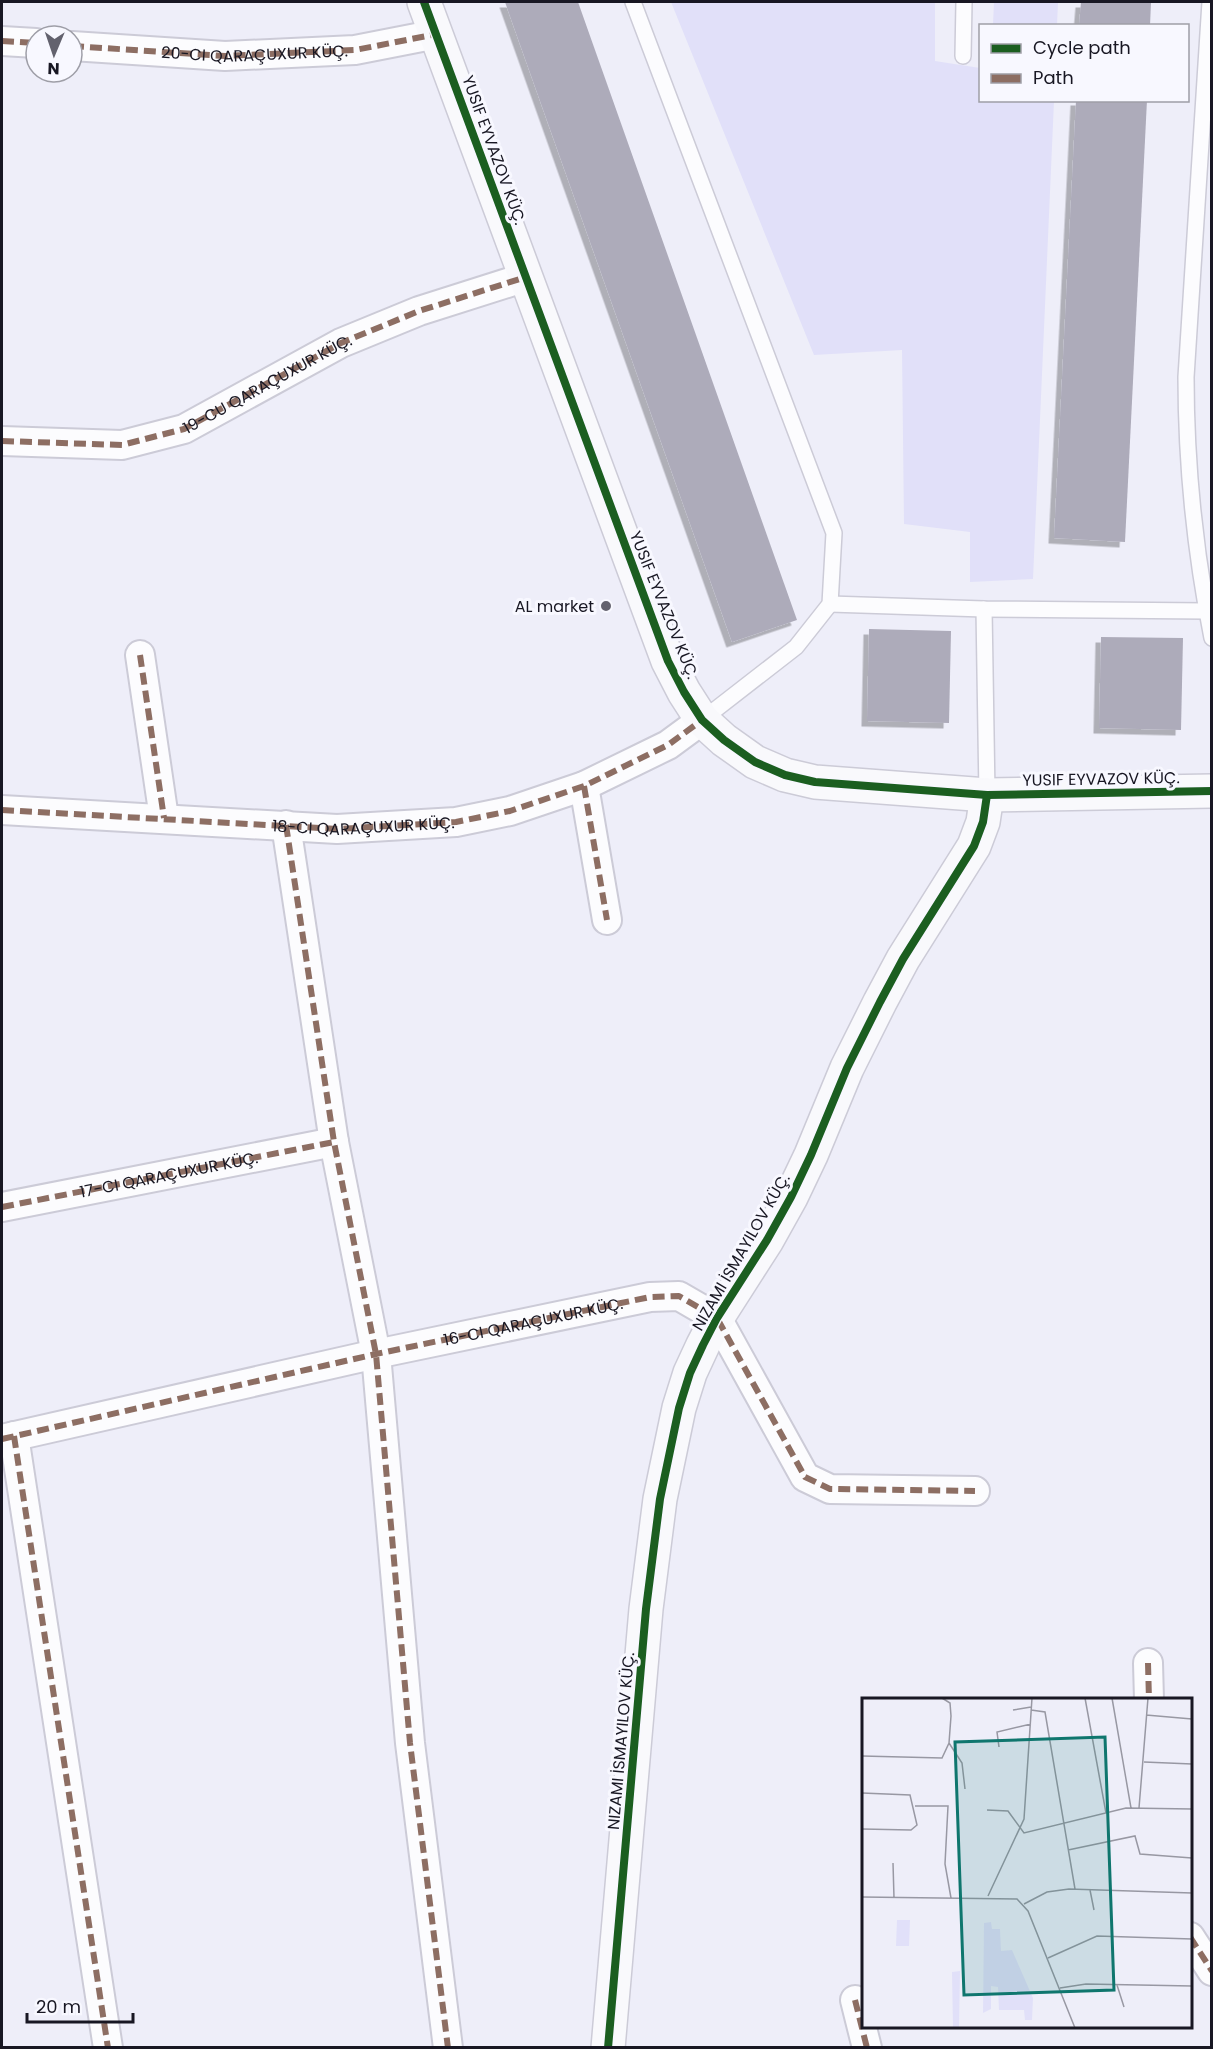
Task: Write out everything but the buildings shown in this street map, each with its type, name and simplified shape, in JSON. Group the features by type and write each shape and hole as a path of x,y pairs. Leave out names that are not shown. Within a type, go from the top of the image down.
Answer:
{"street":[{"name":"YUSIF EYVAZOV KÜÇ.","path":"424,2 668,661 702,720 754,762 815,782 987,795 1212,791"},
{"name":"20-CI QARAÇUXUR KÜÇ.","path":"84,47 225,56 355,50 437,34"},
{"path":"2,41 24,42"},
{"name":"19-CU QARAÇUXUR KÜÇ.","path":"2,441 122,445 184,429 341,343 419,311 526,277"},
{"path":"140,655 164,818"},
{"name":"18-CI QARAÇUXUR KÜÇ.","path":"2,810 337,829 456,822 510,811 584,786 668,745 702,720"},
{"path":"584,786 607,920"},
{"path":"608,2048 646,1609 660,1499 679,1408 690,1373 717,1318 767,1240 790,1197 811,1155 847,1068 903,959 974,846 983,822 987,795"},
{"path":"286,825 334,1142 376,1354 410,1743 448,2048"},
{"name":"17-CI QARAÇUXUR KÜÇ.","path":"2,1207 334,1142"},
{"path":"108,2048 8,1437 376,1354 650,1296 679,1296 717,1318 805,1477 830,1489 975,1491"},
{"path":"1148,1663 1149,1698"},
{"path":"1192,1939 1212,1971"},
{"path":"855,2000 867,2048"}],"lane":[{"path":"633,2 834,533 830,604 796,647 702,720"},
{"path":"963,2 963,56"},
{"path":"1210,2 1186,377 1186,435 1195,533 1212,638"},
{"path":"830,604 984,609 1206,611"},
{"path":"984,609 987,795"}],"shaded area":[{"path":"671,2 935,2 935,61 979,68 979,102 1054,102 1033,579 970,582 970,532 904,524 902,350 814,355"},
{"path":"994,2 1058,2 1057,24 993,24"}],"marked path":[{"path":"84,47 225,56 355,50 437,34"},
{"path":"2,41 24,42"},
{"path":"2,441 122,445 184,429 341,343 419,311 526,277"},
{"path":"140,655 164,818"},
{"path":"2,810 337,829 456,822 510,811 584,786 668,745 702,720"},
{"path":"584,786 607,920"},
{"path":"286,825 334,1142 376,1354 410,1743 448,2048"},
{"path":"2,1207 334,1142"},
{"path":"2,1439 376,1354 650,1297 679,1296 717,1318 805,1477 830,1489 975,1491"},
{"path":"14,1436 108,2048"},
{"path":"1148,1663 1149,1698"},
{"path":"1192,1940 1212,1971"},
{"path":"855,2000 867,2048"}],"cycle path":[{"path":"424,2 668,661 702,720 724,740 755,762 785,775 815,782 987,795 1212,791"},
{"name":"NIZAMI İSMAYILOV KÜÇ.","path":"608,2048 646,1609 660,1499 679,1408 690,1373 717,1318 767,1240 791,1197 847,1068 880,1002 903,959 974,846 983,822 987,795"}],"place":[{"name":"AL market","path":"606,606"}]}
